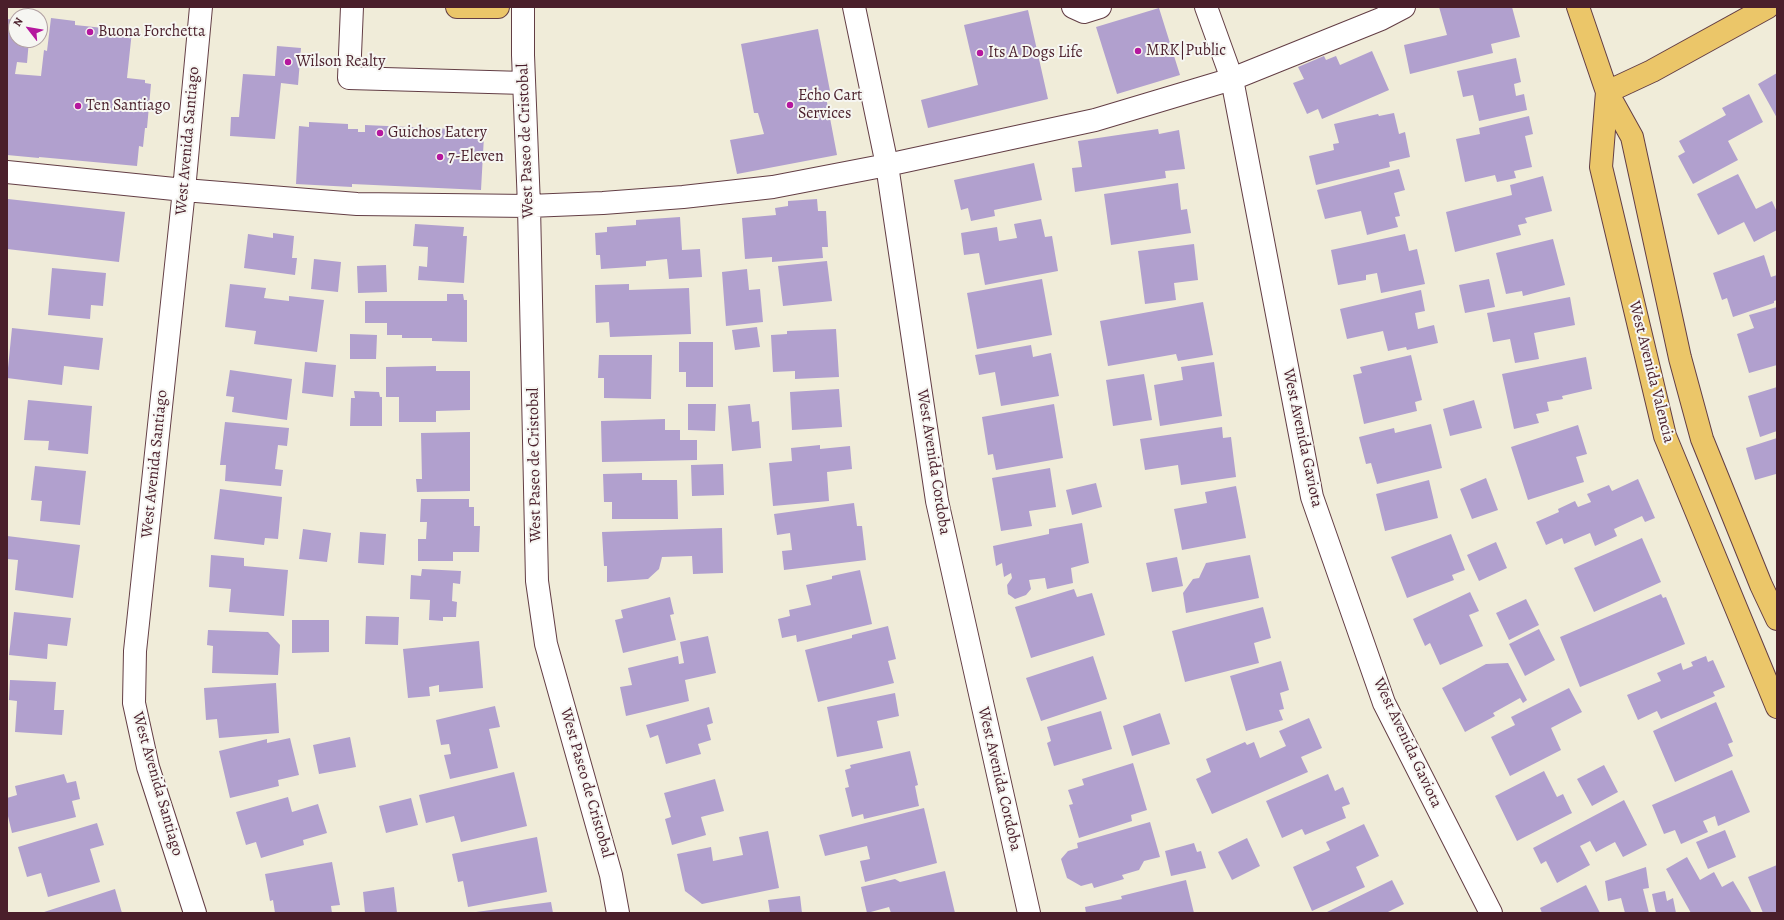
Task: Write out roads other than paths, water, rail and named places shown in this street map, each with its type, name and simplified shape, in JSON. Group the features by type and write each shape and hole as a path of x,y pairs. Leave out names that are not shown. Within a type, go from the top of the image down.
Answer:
{"main road":[{"path":"457,7 498,7"},
{"name":"West Avenida Valencia","path":"1578,7 1608,92 1632,137 1680,358 1702,439 1761,585 1777,619"},
{"path":"1608,92 1652,71 1768,7"},
{"name":"West Avenida Valencia","path":"1608,92 1602,167 1665,436 1730,597 1777,707"},
{"path":"1730,597 1761,585"}],"street":[{"name":"West Avenida Santiago","path":"195,913 148,767 134,703 135,650 184,190 201,7"},
{"path":"352,7 349,78 524,83"},
{"name":"West Paseo de Cristobal","path":"523,7 537,581 546,644 611,875 618,913"},
{"name":"West Avenida Cordoba","path":"854,7 887,165 937,500 1029,913"},
{"path":"1073,7 1084,12 1100,7"},
{"name":"West Avenida Gaviota","path":"1206,7 1232,79 1312,497 1384,702 1491,913"},
{"path":"7,172 184,190 357,204 529,206 625,201 766,188 887,165 1095,120 1232,79 1381,19 1404,7"}],"place":[{"name":"Buona Forchetta","path":"90,32"},
{"name":"MRK|Public","path":"1138,51"},
{"name":"Its A Dogs Life","path":"980,53"},
{"name":"Wilson Realty","path":"288,62"},
{"name":"Echo Cart Services","path":"790,105"},
{"name":"Ten Santiago","path":"78,106"},
{"name":"Guichos Eatery","path":"380,133"},
{"name":"7-Eleven","path":"440,157"}]}
